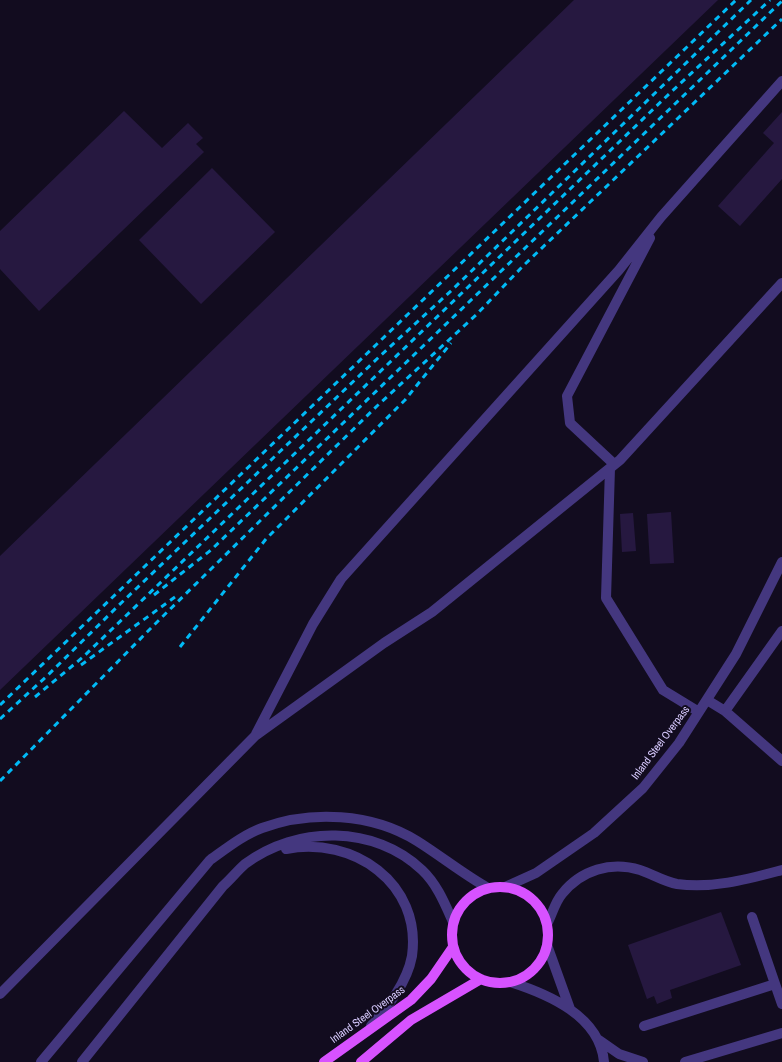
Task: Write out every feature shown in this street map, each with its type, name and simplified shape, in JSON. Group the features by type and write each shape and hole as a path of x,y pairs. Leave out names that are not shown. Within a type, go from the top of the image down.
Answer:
{"main road":[{"path":"505,887 519,890 532,898 542,910 547,924 547,945 542,958 534,969 522,977 510,982 495,982 481,978 468,971 459,960 454,947 452,935 453,922 458,911 466,900 476,893 488,888 505,887"},
{"name":"Inland Steel Overpass","path":"324,1062 411,1000 431,979 454,947"},
{"path":"361,1062 411,1020 481,978"}],"street":[{"path":"255,736 313,624 341,579 619,270 661,217 782,81"},
{"path":"661,217 567,396 570,423 612,466 606,598 663,690 699,712"},
{"path":"0,994 255,736 384,643 432,612 612,466 782,283"},
{"name":"Inland Steel Overpass","path":"505,887 536,873 594,833 643,788 679,743 736,654 782,562"},
{"path":"725,711 782,631"},
{"path":"707,700 725,711 782,761"},
{"path":"41,1062 210,860 236,840 261,828 290,820 317,817 340,817 378,824 417,841 468,878 488,888"},
{"path":"82,1062 223,886 245,864 271,849 299,839 328,834 358,837 388,847 406,856 423,871 439,891 453,922"},
{"path":"245,864 277,851 299,846 322,847 344,851 363,860 379,870 391,882 402,900 409,918 412,938 412,956 407,974 398,991 365,1034"},
{"path":"547,924 561,894 581,876 600,868 618,866 639,870 676,884 726,884 782,870"},
{"path":"752,917 782,1004"},
{"path":"547,945 570,1009"},
{"path":"510,982 547,996 570,1009 582,1020 599,1040 619,1054 643,1062"},
{"path":"644,1026 775,984"},
{"path":"684,1062 782,1033"},
{"path":"599,1040 604,1062"}],"building":[{"path":"574,0 718,0 0,690 0,556"},
{"path":"124,111 162,148 188,123 203,138 196,144 204,152 39,311 0,269 0,231"},
{"path":"782,112 782,179 740,226 718,206 774,143 763,133"},
{"path":"212,168 275,232 201,304 139,240"},
{"path":"671,512 674,563 650,564 647,514"},
{"path":"633,513 636,551 622,552 620,514"},
{"path":"721,912 741,965 670,990 672,998 657,1004 654,996 647,999 628,945"}],"railway":[{"path":"0,705 736,0"},
{"path":"0,719 48,675 117,607 380,356 453,289 751,0"},
{"path":"35,697 83,657 669,94 770,0"},
{"path":"154,595 211,550 782,1"},
{"path":"0,781 153,626 377,406 476,315 523,266 782,19"},
{"path":"180,647 266,539 405,400 451,343"},
{"path":"81,665 175,597"}]}
